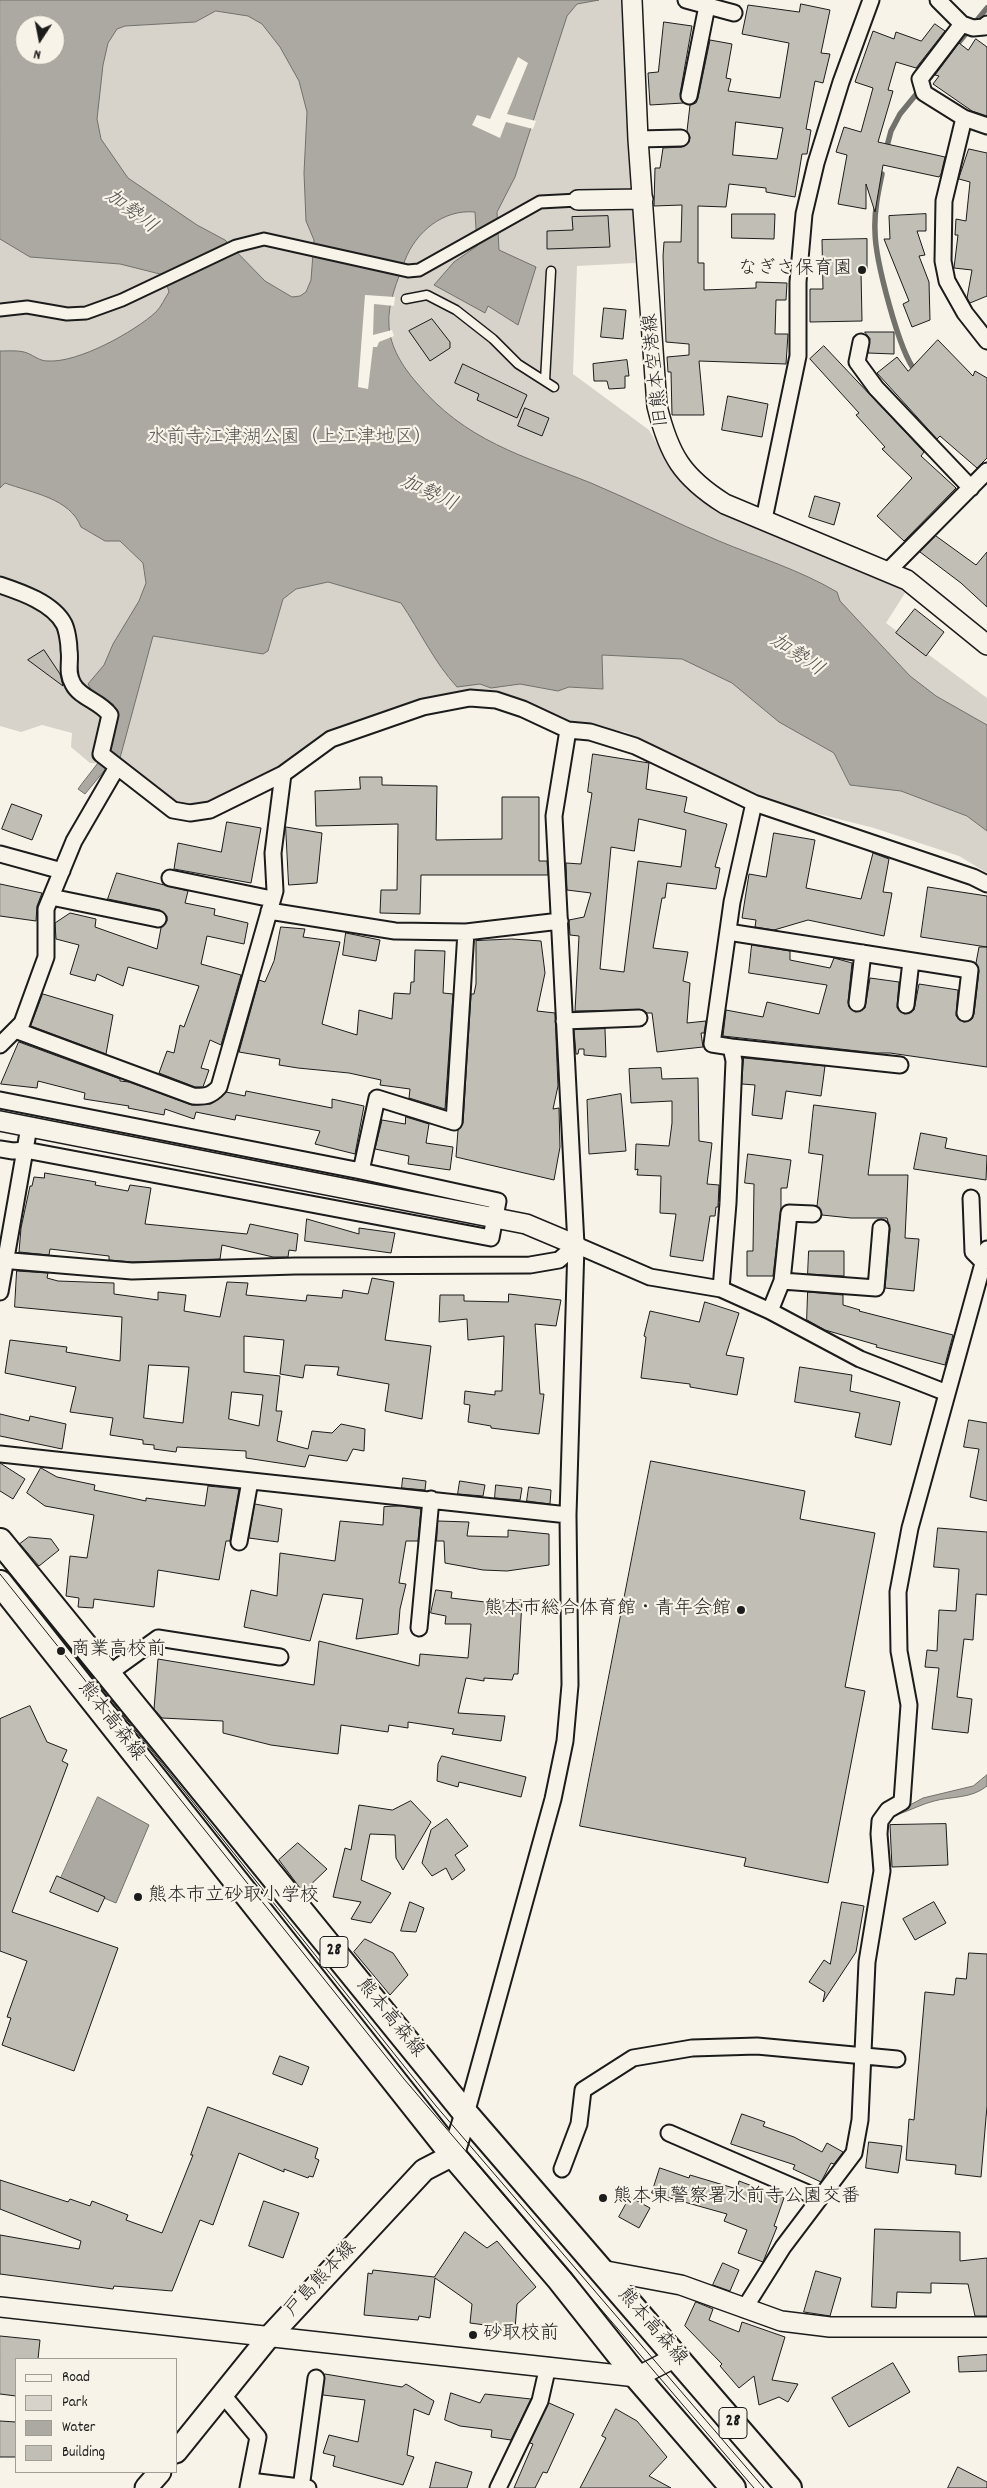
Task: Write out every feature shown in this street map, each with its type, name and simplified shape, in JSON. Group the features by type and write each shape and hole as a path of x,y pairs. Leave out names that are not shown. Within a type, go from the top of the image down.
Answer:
{"main road":[{"name":"熊本高森線","path":"0,1541 466,2114 790,2488"},
{"name":"熊本高森線","path":"0,1583 453,2155 560,2280 637,2377 733,2488"},
{"path":"453,2155 466,2114"},
{"name":"戸島熊本線","path":"178,2450 268,2338 424,2170 453,2155"},
{"path":"146,2488 159,2473"}],"street":[{"name":"旧熊本空港線","path":"632,0 638,139 657,406 665,438 676,460 688,476 703,490 725,504 907,580 987,645"},
{"path":"686,0 734,13"},
{"path":"764,519 798,356 798,282 804,214 816,163 841,82 871,0"},
{"path":"938,0 962,24 973,28 984,27 987,24"},
{"path":"689,96 707,6"},
{"path":"962,24 920,79 924,93 964,118 987,126"},
{"path":"964,118 958,150 946,192 943,260 948,280 965,313 982,323 987,341"},
{"path":"638,139 681,138"},
{"path":"0,310 27,307 67,314 86,313 122,300 236,246 264,239 414,270 540,202 643,199"},
{"path":"861,342 857,362 876,388 971,488"},
{"path":"888,571 987,471"},
{"path":"0,585 48,606 64,624 70,652 68,667 73,685 83,695 104,706 110,715 110,762 74,841 46,910 46,957 22,1022 0,1045"},
{"path":"110,762 173,810 190,813 210,810 283,774 331,739 423,707 470,698 496,700 523,709 568,730 590,732 635,746 754,803 964,874 987,884"},
{"path":"466,2114 553,1799 565,1741 570,1685 568,1515 576,1245 554,816 568,730"},
{"path":"15,1030 193,1096 204,1097 213,1094 219,1087 275,890 273,853 283,774"},
{"path":"754,803 732,902 712,1044 900,1065"},
{"path":"0,854 62,871"},
{"path":"170,878 271,905 395,932 466,932 560,921"},
{"path":"51,898 158,919"},
{"path":"361,1171 377,1098 454,1122 466,932"},
{"path":"728,932 970,970 965,1013"},
{"path":"857,1003 863,953"},
{"path":"906,1005 911,960"},
{"path":"564,1021 639,1018"},
{"path":"721,1289 728,1203 734,1071 731,1047"},
{"path":"0,1100 361,1171 498,1201 490,1238 25,1150 0,1149"},
{"path":"0,1121 526,1224 650,1278 721,1289 770,1311 860,1359 947,1393"},
{"path":"0,1292 3,1260 29,1127"},
{"path":"744,2308 783,2247 818,2198 854,2153 860,2120 867,1962 882,1871 879,1828 880,1821 888,1810 902,1802 909,1705 899,1651 898,1592 910,1528 985,1255 973,1252 971,1198"},
{"path":"770,1311 782,1282 789,1213 813,1214"},
{"path":"782,1282 876,1288 881,1228"},
{"path":"3,1260 132,1271 295,1266 530,1265 559,1260 576,1245"},
{"path":"0,1454 568,1515"},
{"path":"240,1542 250,1481"},
{"path":"419,1628 431,1499"},
{"path":"108,1674 158,1638 280,1657"},
{"path":"562,2169 579,2124 584,2090 632,2058 692,2048 757,2046 897,2059"},
{"path":"669,2133 818,2198"},
{"path":"601,2270 681,2285 781,2321 830,2327 987,2327"},
{"path":"0,2307 268,2338 548,2366 637,2377 676,2357"},
{"path":"498,2488 540,2401 548,2366"},
{"path":"223,2395 258,2437 249,2484 303,2488 316,2378"}],"lane":[{"path":"545,381 551,271"},
{"path":"406,299 427,295 456,310 493,339 518,364 554,388"}],"green space":[{"name":"水前寺江津湖公園（上江津地区）","path":"0,0 623,0 635,263 577,266 573,374 649,430 667,461 689,485 875,569 905,593 886,623 987,698 987,873 959,856 874,828 807,811 753,792 625,732 559,720 499,692 475,693 337,731 271,772 202,806 174,805 118,764 90,763 71,747 72,733 42,725 21,732 0,726"}],"water":[{"name":"加勢川","path":"0,0 599,0 577,4 567,16 515,177 497,212 499,250 536,267 518,325 488,306 485,313 434,285 454,262 477,246 475,212 452,214 432,224 416,240 405,260 391,300 389,317 390,334 395,349 411,376 435,402 454,419 475,433 519,455 591,483 733,547 808,577 837,592 840,601 910,676 936,696 987,725 987,831 967,816 901,791 850,785 834,753 779,722 732,683 682,659 602,655 603,689 569,687 558,691 520,684 491,688 480,684 457,687 434,657 401,603 328,582 296,589 283,599 268,651 263,654 153,636 120,758 104,771 85,794 78,789 107,749 112,739 116,716 113,704 93,693 88,684 104,665 113,644 139,601 146,583 143,563 120,541 105,541 81,527 76,517 59,503 5,483 0,488 0,351 24,352 45,361 60,360 90,352 120,337 146,320 156,312 169,292 164,275 120,264 30,257 0,239","holes":["216,11 248,16 262,24 280,47 299,81 307,112 304,173 306,221 314,240 311,280 306,292 300,296 292,297 265,281 225,240 197,225 128,178 101,139 97,119 103,65 108,43 117,29 125,26 195,22"]},
{"path":"987,1775 987,1786 974,1793 941,1799 899,1814 895,1813 923,1798 973,1786"},
{"path":"98,1797 149,1825 116,1903 60,1880"}],"pier":[{"path":"518,57 528,63 507,114 536,121 533,129 506,122 500,138 472,125 477,115 490,119"},
{"path":"365,295 395,297 394,306 374,304 373,335 392,330 394,336 379,342 377,347 373,347 368,389 358,387"}],"building":[{"path":"801,4 830,10 821,53 830,54 823,83 815,81 806,129 811,130 807,154 802,154 795,197 766,192 766,188 729,184 726,207 698,206 698,263 704,263 704,290 756,288 756,282 787,283 786,300 776,300 775,334 788,334 786,364 699,361 704,415 672,415 671,372 668,372 667,357 689,355 689,344 666,342 663,256 664,242 681,242 682,205 654,206 655,168 660,168 663,148 682,147 689,142 690,137 687,131 690,105 696,103 698,98 710,40 732,44 726,78 731,79 728,91 780,98 789,43 742,34 748,5 799,12","holes":["736,122 783,128 777,159 733,155"]},
{"path":"664,22 692,26 680,94 683,103 650,105 648,73 658,72"},
{"path":"935,24 945,31 916,68 896,62 888,90 893,91 878,142 945,157 941,174 939,177 883,165 875,212 866,184 866,209 838,204 847,155 836,152 844,127 861,132 873,88 855,82 873,31 894,39 896,32 921,41"},
{"path":"976,39 987,47 987,116 972,111 933,84 939,76 935,75 959,43 968,50"},
{"path":"969,149 987,153 987,296 970,303 967,298 972,270 954,268 958,235 955,235 956,219 966,221 970,182 959,179"},
{"path":"732,214 775,214 774,239 732,238"},
{"path":"926,214 926,231 917,231 925,255 919,256 929,282 930,320 912,327 903,304 909,301 884,239 890,239 889,216"},
{"path":"608,216 610,247 547,249 547,231 573,230 572,217"},
{"path":"867,239 867,271 861,272 862,321 810,322 810,289 823,289 822,240"},
{"path":"604,308 626,310 623,339 601,337"},
{"path":"432,319 450,342 450,348 430,361 409,331"},
{"path":"865,332 894,332 894,354 868,353 870,339"},
{"path":"938,340 973,376 975,371 987,378 987,458 977,468 940,436 937,439 877,373 897,357 908,371"},
{"path":"824,346 924,452 921,456 956,488 904,541 877,516 912,478 882,449 885,447 856,415 859,413 810,359"},
{"path":"627,360 629,376 625,376 625,388 609,389 607,381 594,381 593,364"},
{"path":"463,364 527,395 517,418 477,400 479,394 455,383"},
{"path":"728,396 768,404 762,437 722,430"},
{"path":"525,408 549,418 542,436 518,426"},
{"path":"815,496 840,503 834,525 809,517"},
{"path":"936,536 976,565 987,552 987,607 961,583 920,552"},
{"path":"915,609 944,632 926,656 896,633"},
{"path":"44,650 60,674 63,686 28,660"},
{"path":"593,754 649,763 646,789 687,797 684,812 727,824 715,867 720,868 716,889 667,883 665,898 662,898 653,948 688,952 683,981 690,983 687,1023 706,1021 704,1033 701,1033 703,1047 657,1052 652,1013 647,1013 643,1010 575,1011 579,936 570,935 569,920 584,917 591,893 567,890 566,863 581,864 592,793 588,792","holes":["639,819 686,830 681,867 638,861 624,972 600,969 611,847 634,851"]},
{"path":"360,777 382,777 382,785 437,786 436,840 502,839 502,797 539,797 539,861 547,861 548,875 421,875 420,914 380,913 381,890 397,890 398,824 316,826 315,791 360,789"},
{"path":"12,804 42,815 32,840 2,829"},
{"path":"227,822 261,828 251,883 174,869 178,843 221,852"},
{"path":"286,827 322,833 317,883 289,885"},
{"path":"774,833 815,840 806,888 861,899 873,853 889,859 883,892 892,893 884,936 808,920 774,930 755,927 756,920 742,918 749,874 766,877"},
{"path":"117,873 188,891 185,903 215,909 214,915 248,923 244,944 207,936 201,964 241,975 221,1045 210,1040 201,1068 209,1070 203,1087 195,1087 159,1073 167,1051 174,1053 180,1025 184,1027 199,986 128,967 123,986 97,974 95,981 70,974 79,945 56,939 55,923 70,913 96,919 95,927 157,949 161,928 167,921 167,916 160,910 108,899"},
{"path":"0,884 42,893 37,906 36,921 0,916"},
{"path":"928,887 987,896 987,947 921,937"},
{"path":"281,927 305,929 303,937 340,942 322,1024 357,1035 359,1010 392,1019 394,993 410,994 411,982 414,982 415,950 445,951 443,993 453,994 445,1109 409,1098 410,1089 380,1085 381,1080 349,1073 279,1065 280,1059 239,1052 259,980 265,982 274,961"},
{"path":"346,933 380,940 376,961 343,955"},
{"path":"512,939 541,941 545,973 537,1011 555,1013 558,1086 553,1109 559,1108 560,1147 554,1180 456,1157 458,1130 463,1123 471,994 474,994 476,984 476,941"},
{"path":"752,945 790,951 790,960 830,968 834,958 852,963 848,1002 849,1007 855,1012 865,1008 870,978 899,982 897,1008 904,1014 914,1010 919,984 958,990 956,1016 964,1022 972,1019 974,1014 979,971 976,963 979,947 987,947 987,1067 890,1053 723,1036 726,1010 763,1017 767,1002 819,1014 827,985 749,973"},
{"path":"43,994 113,1015 106,1054 31,1026"},
{"path":"605,1029 606,1057 584,1055 584,1049 579,1049 578,1054 576,1054 574,1030"},
{"path":"19,1042 120,1079 120,1081 129,1082 192,1105 211,1104 226,1092 245,1096 246,1091 332,1108 332,1099 364,1106 355,1154 315,1144 320,1131 236,1115 235,1120 196,1112 194,1119 165,1109 164,1115 128,1108 129,1106 84,1099 85,1093 38,1081 37,1088 1,1084"},
{"path":"744,1058 825,1066 821,1096 786,1091 782,1119 752,1115 755,1085 742,1084"},
{"path":"661,1068 662,1079 698,1078 699,1141 712,1143 707,1184 719,1185 718,1207 716,1207 715,1216 710,1216 703,1261 670,1256 676,1214 660,1213 661,1176 637,1175 638,1169 635,1170 636,1144 669,1146 672,1101 631,1103 629,1069"},
{"path":"621,1094 626,1151 589,1154 587,1100"},
{"path":"814,1105 876,1113 868,1175 908,1175 905,1238 919,1239 914,1291 885,1288 890,1229 887,1218 851,1218 822,1215 817,1206 823,1155 809,1153"},
{"path":"406,1117 429,1124 426,1143 453,1147 450,1170 408,1164 409,1156 375,1149 382,1120 405,1124"},
{"path":"921,1133 947,1138 945,1148 987,1156 986,1180 914,1169"},
{"path":"748,1154 791,1160 787,1188 781,1188 781,1208 773,1276 747,1276 747,1251 753,1251 754,1184 745,1183"},
{"path":"45,1173 96,1182 95,1185 128,1191 130,1185 151,1188 145,1224 247,1234 250,1224 298,1234 296,1251 289,1250 288,1257 273,1257 222,1245 220,1259 132,1262 109,1260 109,1256 50,1249 49,1255 19,1252 21,1228 30,1186 32,1186 34,1177 44,1178"},
{"path":"307,1219 359,1234 359,1228 395,1233 391,1253 305,1241"},
{"path":"809,1251 844,1251 844,1276 808,1274"},
{"path":"17,1271 48,1273 47,1278 58,1281 114,1283 114,1294 158,1300 158,1292 186,1295 184,1311 220,1317 227,1282 248,1283 246,1295 306,1301 307,1295 342,1298 343,1290 368,1294 372,1278 394,1282 385,1340 431,1346 422,1419 385,1411 389,1384 337,1375 339,1367 305,1365 303,1378 280,1374 284,1340 244,1336 244,1372 280,1376 276,1411 282,1411 277,1441 308,1449 312,1431 332,1433 341,1424 365,1429 364,1451 353,1449 347,1461 309,1455 305,1467 246,1458 246,1451 177,1447 176,1452 154,1449 154,1445 143,1444 143,1440 110,1435 113,1418 70,1412 76,1387 5,1373 10,1340 67,1347 66,1352 120,1361 122,1317 15,1307","holes":["149,1365 189,1367 183,1423 144,1418","232,1392 263,1395 259,1426 229,1419"]},
{"path":"808,1292 843,1295 843,1305 859,1311 953,1335 945,1365 876,1347 877,1345 825,1330 807,1320"},
{"path":"509,1294 561,1300 556,1326 535,1324 540,1394 544,1394 539,1434 491,1428 491,1426 468,1422 470,1405 464,1404 465,1391 495,1395 495,1391 502,1391 504,1336 468,1340 467,1319 439,1322 440,1295 464,1295 464,1301 508,1302"},
{"path":"705,1302 739,1313 726,1355 744,1358 737,1395 690,1387 690,1384 641,1378 646,1337 644,1336 650,1311 699,1322"},
{"path":"800,1367 852,1375 850,1391 900,1402 891,1445 855,1437 860,1413 795,1402"},
{"path":"0,1414 29,1421 30,1416 66,1424 62,1449 0,1436"},
{"path":"969,1420 987,1423 987,1501 970,1497 979,1449 964,1447"},
{"name":"熊本市総合体育館・青年会館","path":"651,1461 805,1491 800,1519 875,1533 845,1687 865,1691 828,1883 744,1866 746,1858 580,1826"},
{"path":"0,1463 25,1479 13,1499 0,1491"},
{"path":"41,1468 57,1477 95,1485 94,1490 146,1501 146,1498 205,1506 208,1486 239,1489 230,1541 226,1541 219,1580 158,1570 154,1607 94,1599 93,1608 78,1607 79,1598 66,1596 70,1556 87,1558 94,1515 45,1506 27,1493"},
{"path":"403,1478 426,1481 425,1490 402,1488"},
{"path":"460,1481 485,1485 483,1496 458,1494"},
{"path":"496,1485 522,1488 520,1500 495,1498"},
{"path":"529,1487 551,1490 550,1504 527,1501"},
{"path":"255,1504 282,1509 278,1542 249,1538"},
{"path":"400,1506 421,1509 418,1541 406,1541 399,1583 406,1584 400,1609 398,1634 356,1639 363,1599 323,1594 310,1641 244,1627 251,1590 277,1596 280,1553 335,1561 340,1521 383,1525 384,1507"},
{"path":"438,1521 469,1522 467,1536 508,1537 508,1530 549,1534 549,1565 507,1571 483,1570 445,1563 444,1541 437,1541"},
{"path":"938,1528 987,1532 987,1595 976,1594 973,1640 964,1639 957,1697 972,1699 968,1733 932,1729 939,1668 925,1667 927,1650 937,1651 939,1610 956,1611 959,1569 934,1567"},
{"path":"29,1537 51,1539 59,1550 39,1566 20,1544"},
{"path":"436,1590 452,1592 451,1598 485,1602 522,1600 518,1674 514,1674 512,1680 484,1678 484,1681 466,1678 458,1713 505,1716 501,1741 452,1734 454,1729 408,1722 408,1728 389,1725 388,1732 341,1725 338,1754 271,1745 223,1733 223,1721 162,1718 154,1709 158,1659 314,1685 319,1641 419,1666 420,1654 468,1658 471,1624 445,1624 446,1616 431,1613"},
{"path":"30,1706 47,1742 67,1750 62,1761 68,1764 12,1912 118,1948 74,2071 2,2045 11,2018 7,2017 27,1961 0,1951 0,1719"},
{"path":"442,1756 526,1777 521,1797 459,1782 458,1787 437,1781 438,1764"},
{"path":"411,1801 431,1822 403,1870 396,1858 395,1835 370,1834 361,1880 391,1893 371,1923 351,1919 361,1902 333,1897 345,1848 351,1850 359,1805 392,1810"},
{"path":"447,1819 468,1846 455,1855 465,1870 452,1880 446,1868 432,1876 422,1863 431,1830"},
{"path":"946,1824 948,1865 892,1867 890,1825"},
{"path":"298,1843 327,1869 303,1892 279,1860"},
{"path":"57,1876 105,1897 98,1912 50,1892"},
{"path":"410,1902 424,1908 416,1932 401,1931"},
{"path":"842,1902 864,1906 856,1952 823,2002 825,1992 809,1982 824,1960 830,1964"},
{"path":"934,1902 946,1923 915,1940 903,1919"},
{"path":"365,1939 393,1953 408,1975 390,1995 354,1952"},
{"path":"969,1953 987,1954 987,2106 981,2177 955,2174 956,2165 906,2160 909,2119 914,2120 925,1992 954,1995 956,1978 966,1979"},
{"path":"280,2056 309,2067 302,2085 273,2074"},
{"path":"208,2107 318,2148 315,2158 319,2160 313,2177 309,2176 308,2178 284,2169 284,2172 239,2153 213,2225 200,2220 172,2291 114,2286 113,2289 0,2274 0,2235 79,2249 81,2241 0,2209 0,2180 68,2202 70,2199 90,2206 92,2201 128,2215 126,2220 162,2233 193,2155 191,2155"},
{"path":"742,2114 765,2122 763,2126 794,2137 822,2152 827,2143 843,2152 834,2164 831,2163 821,2182 793,2169 795,2165 731,2144"},
{"path":"869,2142 902,2146 898,2173 866,2168"},
{"path":"660,2168 689,2178 690,2175 737,2189 739,2181 784,2198 774,2226 777,2227 763,2262 738,2253 747,2230 724,2221 727,2214 652,2193"},
{"path":"630,2197 650,2208 639,2228 619,2217"},
{"path":"264,2201 299,2213 283,2258 249,2246"},
{"path":"875,2229 960,2232 960,2261 987,2258 987,2316 975,2316 968,2284 931,2283 931,2293 897,2292 896,2308 872,2307"},
{"path":"465,2232 487,2248 497,2241 536,2287 517,2304 515,2329 470,2323 472,2304 435,2278 430,2318 419,2316 418,2320 364,2315 368,2273 372,2274 373,2270 434,2277"},
{"path":"723,2263 739,2270 730,2291 713,2285"},
{"path":"816,2271 841,2278 830,2316 804,2312"},
{"path":"696,2302 713,2309 709,2320 739,2332 742,2322 785,2337 772,2380 798,2384 788,2402 779,2397 759,2405 754,2376 739,2388 720,2366 722,2364 685,2326"},
{"path":"0,2336 40,2340 38,2358 15,2358 15,2396 0,2394"},
{"path":"987,2355 987,2371 959,2372 958,2357"},
{"path":"893,2363 910,2392 849,2427 832,2398"},
{"path":"325,2374 402,2387 406,2384 434,2401 429,2415 414,2409 407,2455 414,2457 403,2485 333,2466 335,2456 323,2453 329,2435 358,2442 365,2400 323,2395"},
{"path":"451,2393 480,2403 485,2394 531,2399 511,2440 491,2437 492,2430 460,2426 445,2420"},
{"path":"549,2403 574,2414 547,2473 543,2472 535,2488 514,2488 533,2444 530,2443"},
{"path":"616,2409 637,2421 667,2457 649,2476 671,2488 580,2488 606,2438 602,2436"},
{"path":"0,2421 15,2422 15,2457 0,2457"},
{"path":"436,2462 472,2472 467,2488 430,2488"},
{"path":"958,2467 987,2482 987,2488 948,2488"}],"waterway":[{"path":"886,150 891,131 900,114 987,8"},
{"path":"882,174 875,224 879,262 883,283 902,345 916,372"}],"tram line":[{"path":"0,1561 436,2106 764,2488"},
{"path":"0,1574 404,2079 754,2488"}],"place":[{"name":"なぎさ保育園","path":"862,270"},
{"name":"熊本市総合体育館・青年会館","path":"741,1610"},
{"name":"商業高校前","path":"61,1651"},
{"name":"熊本市立砂取小学校","path":"138,1897"},
{"name":"熊本東警察署水前寺公園交番","path":"603,2198"},
{"name":"砂取校前","path":"473,2335"}]}
